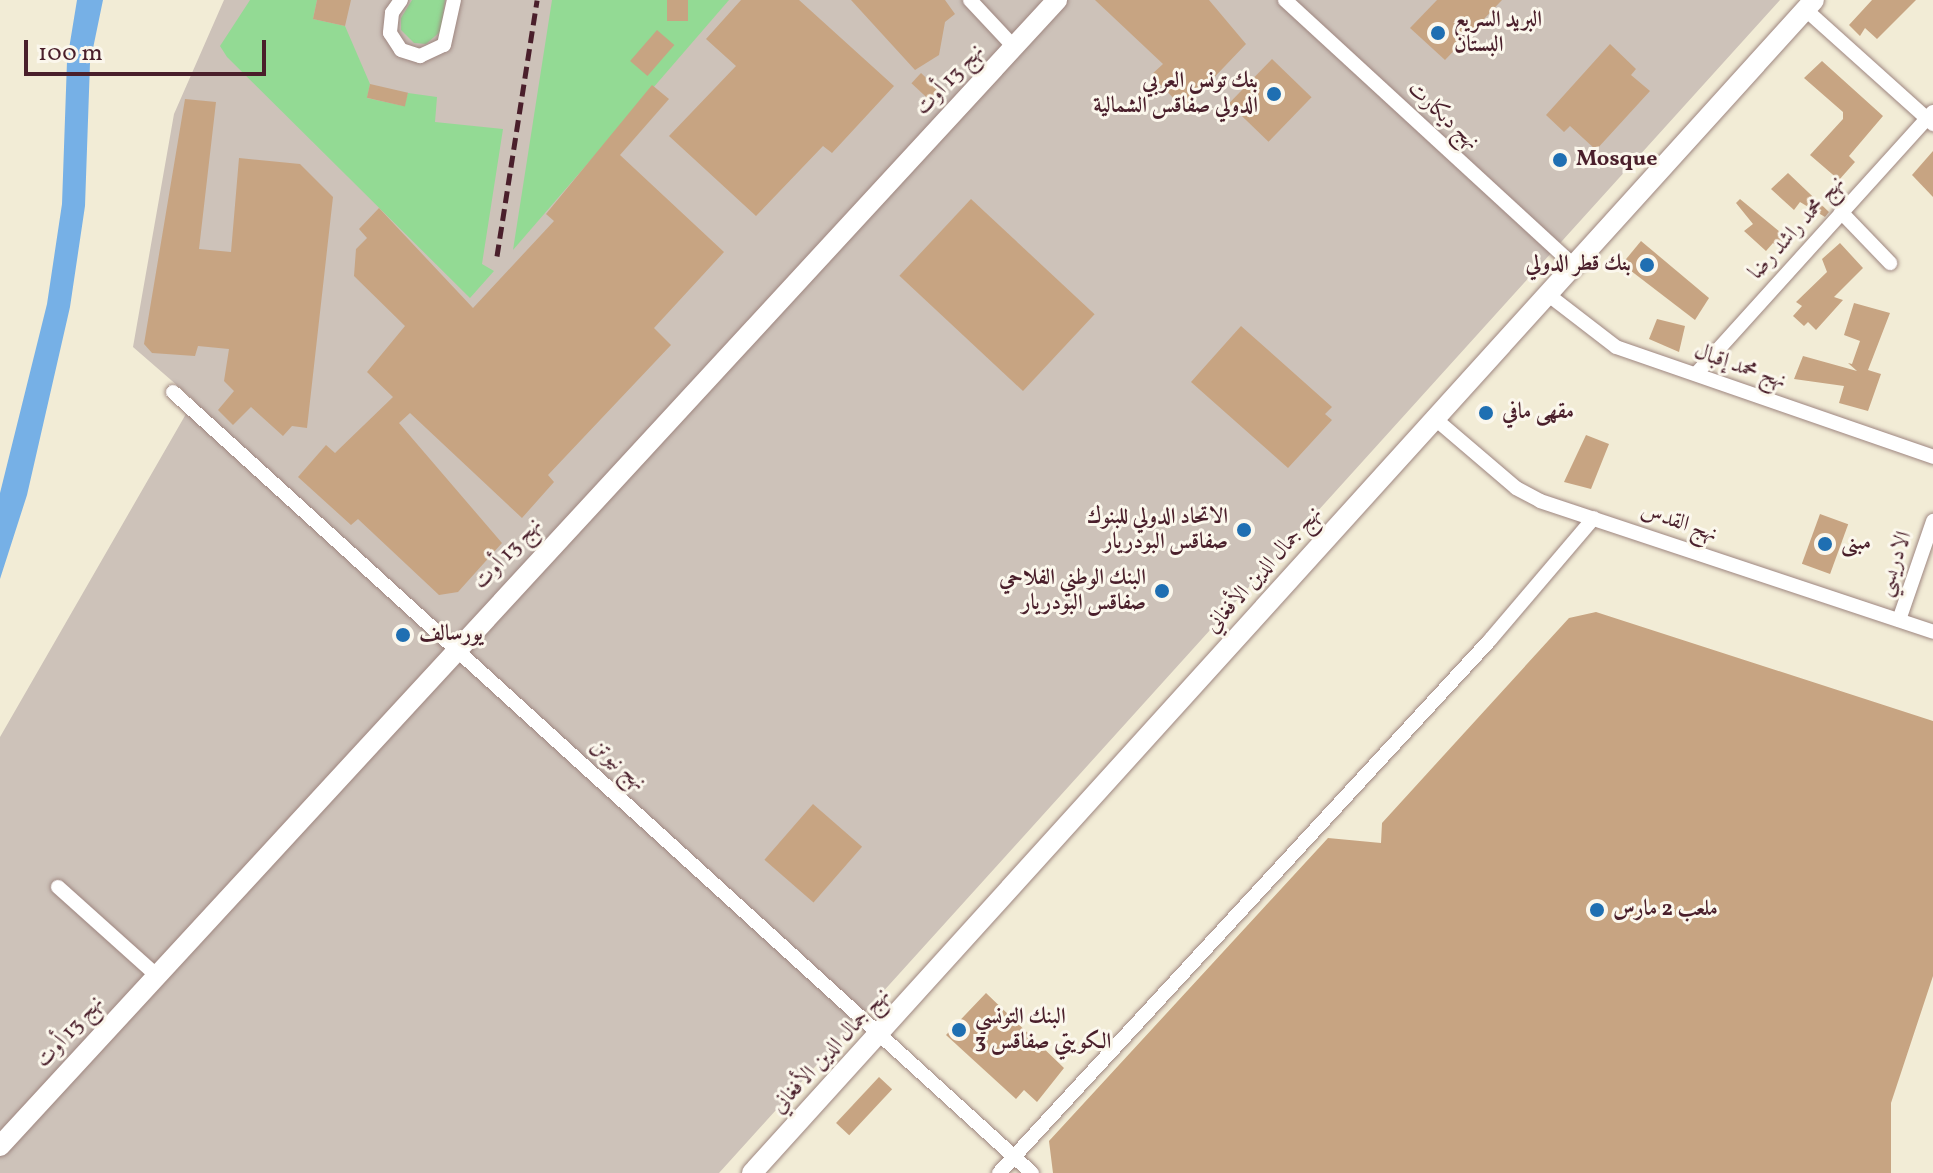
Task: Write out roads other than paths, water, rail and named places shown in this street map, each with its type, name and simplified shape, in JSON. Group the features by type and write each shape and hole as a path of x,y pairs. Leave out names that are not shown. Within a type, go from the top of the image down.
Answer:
{"main road":[{"name":"نهج 13 أوت","path":"0,1146 154,973 1057,0"},
{"name":"نهج جمال الدين الأفغاني","path":"752,1173 881,1034 1433,417 1810,5"}],"street":[{"path":"401,0 392,13 390,33 401,50 420,56 444,45 454,0"},
{"path":"970,0 1014,47"},
{"name":"نهج ديكارت","path":"1285,0 1572,264"},
{"path":"1810,5 1931,118"},
{"name":"نهج محمد راشد رضا","path":"1696,374 1841,212 1931,118"},
{"path":"1841,212 1890,263"},
{"name":"نهج محمد إقبال","path":"1546,293 1609,344 1933,457"},
{"name":"نهج نيوتن","path":"173,392 1016,1155 1032,1173"},
{"name":"نهج القدس","path":"1433,417 1516,488 1594,518 1933,632"},
{"path":"999,1173 1500,628 1594,518"},
{"name":"الادريسي","path":"1899,620 1933,521"},
{"path":"58,887 154,973"}],"water":[{"path":"77,0 103,0 90,63 85,206 70,307 27,495 0,579 0,493 47,304 62,204 67,61"}],"railway":[{"path":"497,256 537,0"}],"place":[{"name":"البريد السريع البستان","path":"1438,33"},
{"name":"بنك تونس العربي الدولي صفاقس الشمالية","path":"1274,94"},
{"name":"Mosque","path":"1560,160"},
{"name":"بنك قطر الدولي","path":"1647,265"},
{"name":"مقهى مافي","path":"1486,413"},
{"name":"الاتحاد الدولي للبنوك صفاقس البودريار","path":"1244,530"},
{"name":"مبنى","path":"1825,544"},
{"name":"البنك الوطني الفلاحي صفاقس البودريار","path":"1162,591"},
{"name":"يورسالف","path":"403,635"},
{"name":"ملعب 2 مارس","path":"1597,910"},
{"name":"البنك التونسي الكويتي صفاقس 3","path":"959,1030"}]}
